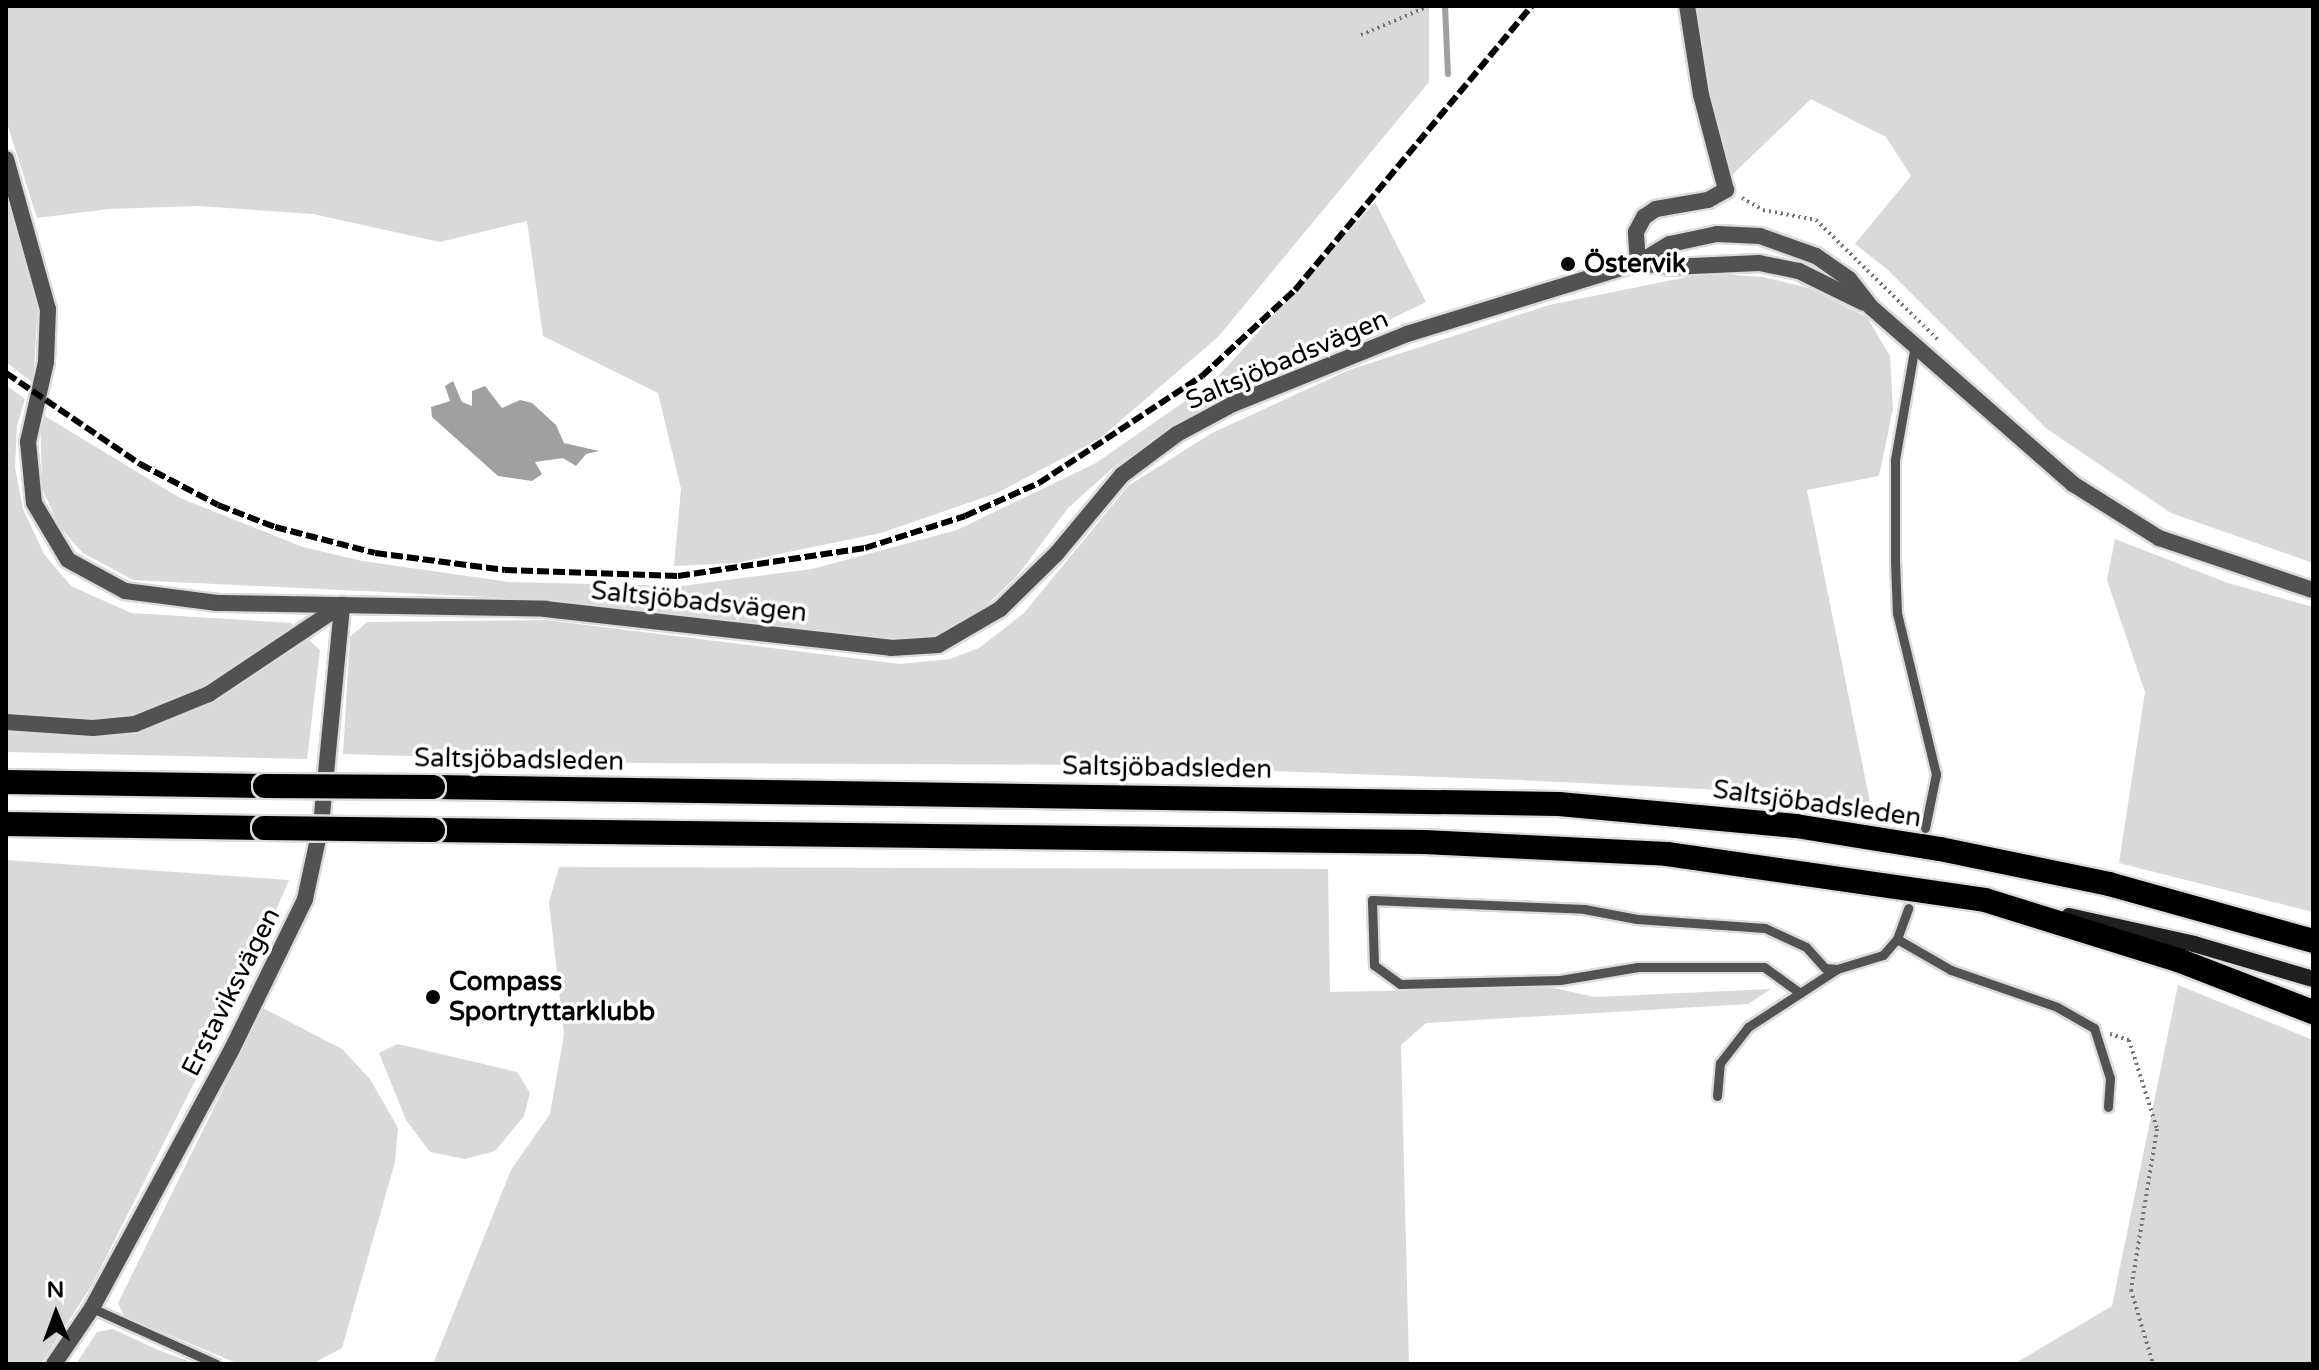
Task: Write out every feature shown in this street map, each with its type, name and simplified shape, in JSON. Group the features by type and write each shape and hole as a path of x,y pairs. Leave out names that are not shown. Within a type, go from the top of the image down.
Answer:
{"highway":[{"name":"Saltsjöbadsleden","path":"6,782 1559,804 1796,826 1940,849 2109,884 2313,941"},
{"path":"6,824 1548,846 1790,867 1985,900 2163,955 2313,1012"}],"main road":[{"path":"1985,900 2123,926 2313,979"}],"street":[{"path":"1638,263 1636,232 1644,217 1656,209 1708,200 1726,190 1701,95 1687,6"},
{"name":"Saltsjöbadsvägen","path":"6,159 48,309 46,362 28,442 29,477 43,524 68,560 102,583 155,597 545,609 891,648 938,645 1000,609 1057,553 1122,475 1177,434 1246,398 1407,334 1638,263 1670,244 1717,234 1760,236 1816,256 1849,279 1872,308 2073,484 2147,530 2313,590"},
{"name":"Saltsjöbadsvägen","path":"1638,263 1670,267 1759,263 1799,271 1872,308"},
{"path":"6,722 93,728 135,724 209,694 342,605"},
{"name":"Erstaviksvägen","path":"54,1364 92,1308 232,1049 305,899 321,825 342,605"}],"lane":[{"path":"1915,345 1895,460 1895,561 1897,613 1936,774 1925,828"},
{"path":"1800,993 1764,967 1638,967 1560,980 1400,984 1374,965 1372,900 1584,909 1637,919 1765,928 1806,947 1825,968 1837,969 1864,965 1897,939 1908,908"},
{"path":"1897,939 1951,970 2057,1007 2094,1028 2110,1078 2108,1107"},
{"path":"1717,1096 1720,1063 1748,1027 1837,969"},
{"path":"92,1308 216,1364"}],"path":[{"path":"1361,35 1429,6"},
{"path":"1726,190 1763,210 1816,220 1943,345"},
{"path":"2094,1028 2129,1040 2157,1129 2131,1290 2153,1364"}],"shaded area":[{"path":"6,6 1429,6 1429,82 1218,337 1099,439 997,493 881,533 736,563 674,566 681,489 658,393 543,336 527,221 440,242 313,214 197,206 109,209 37,218 6,120"},
{"path":"1697,6 2313,6 2313,563 2171,513 2047,429 1888,270 1855,244 1911,176 1886,137 1811,99 1731,176 1715,127"},
{"path":"6,196 38,306 33,383 6,362"},
{"path":"1375,202 1426,302 1181,421 1115,466 1068,508 1017,576 970,621 934,635 901,640 508,598 133,580 83,553 59,526 42,488 40,413 180,498 303,547 362,561 509,582 681,586 812,569 957,530 1096,463 1214,381"},
{"path":"1707,273 1763,277 1809,288 1867,317 1890,356 1893,409 1879,476 1807,490 1872,812 1722,790 1521,780 1107,765 637,763 343,754 350,637 367,622 546,620 900,664 950,659 979,648 1024,613 1128,486 1212,433 1349,370 1549,305"},
{"path":"453,381 462,402 472,406 472,391 485,386 502,408 520,400 532,403 556,425 564,443 599,451 586,454 576,466 563,458 535,462 542,474 532,481 498,476 432,417 431,407 450,401 445,386"},
{"path":"6,385 25,399 17,426 15,468 23,509 44,554 71,586 131,613 291,623 320,650 307,759 6,752"},
{"path":"2115,539 2228,583 2313,607 2313,912 2119,863 2145,692 2107,580"},
{"path":"6,860 289,880 249,974 92,1285 41,1364 6,1364"},
{"path":"559,867 1328,869 1330,992 1550,987 1594,997 1771,989 1748,1004 1426,1023 1401,1045 1409,1364 433,1364 511,1170 550,1114 564,1035 549,902"},
{"path":"2178,985 2313,1040 2313,1364 2014,1364 2112,1306"},
{"path":"263,1008 342,1049 370,1079 398,1128 395,1162 342,1348 312,1364 239,1364 124,1316 118,1303"},
{"path":"398,1044 517,1072 530,1093 524,1116 495,1151 465,1159 430,1152 406,1120 379,1053"},
{"path":"113,1329 197,1364 76,1364 97,1332"}],"waterway":[{"path":"1445,6 1448,74"}],"railway":[{"path":"6,373 140,464 218,505 275,527 375,553 505,570 678,576 865,548 965,516 1039,483 1202,376 1295,290 1532,6"}],"place":[{"name":"Östervik","path":"1568,264"},
{"name":"Compass Sportryttarklubb","path":"433,997"}]}
